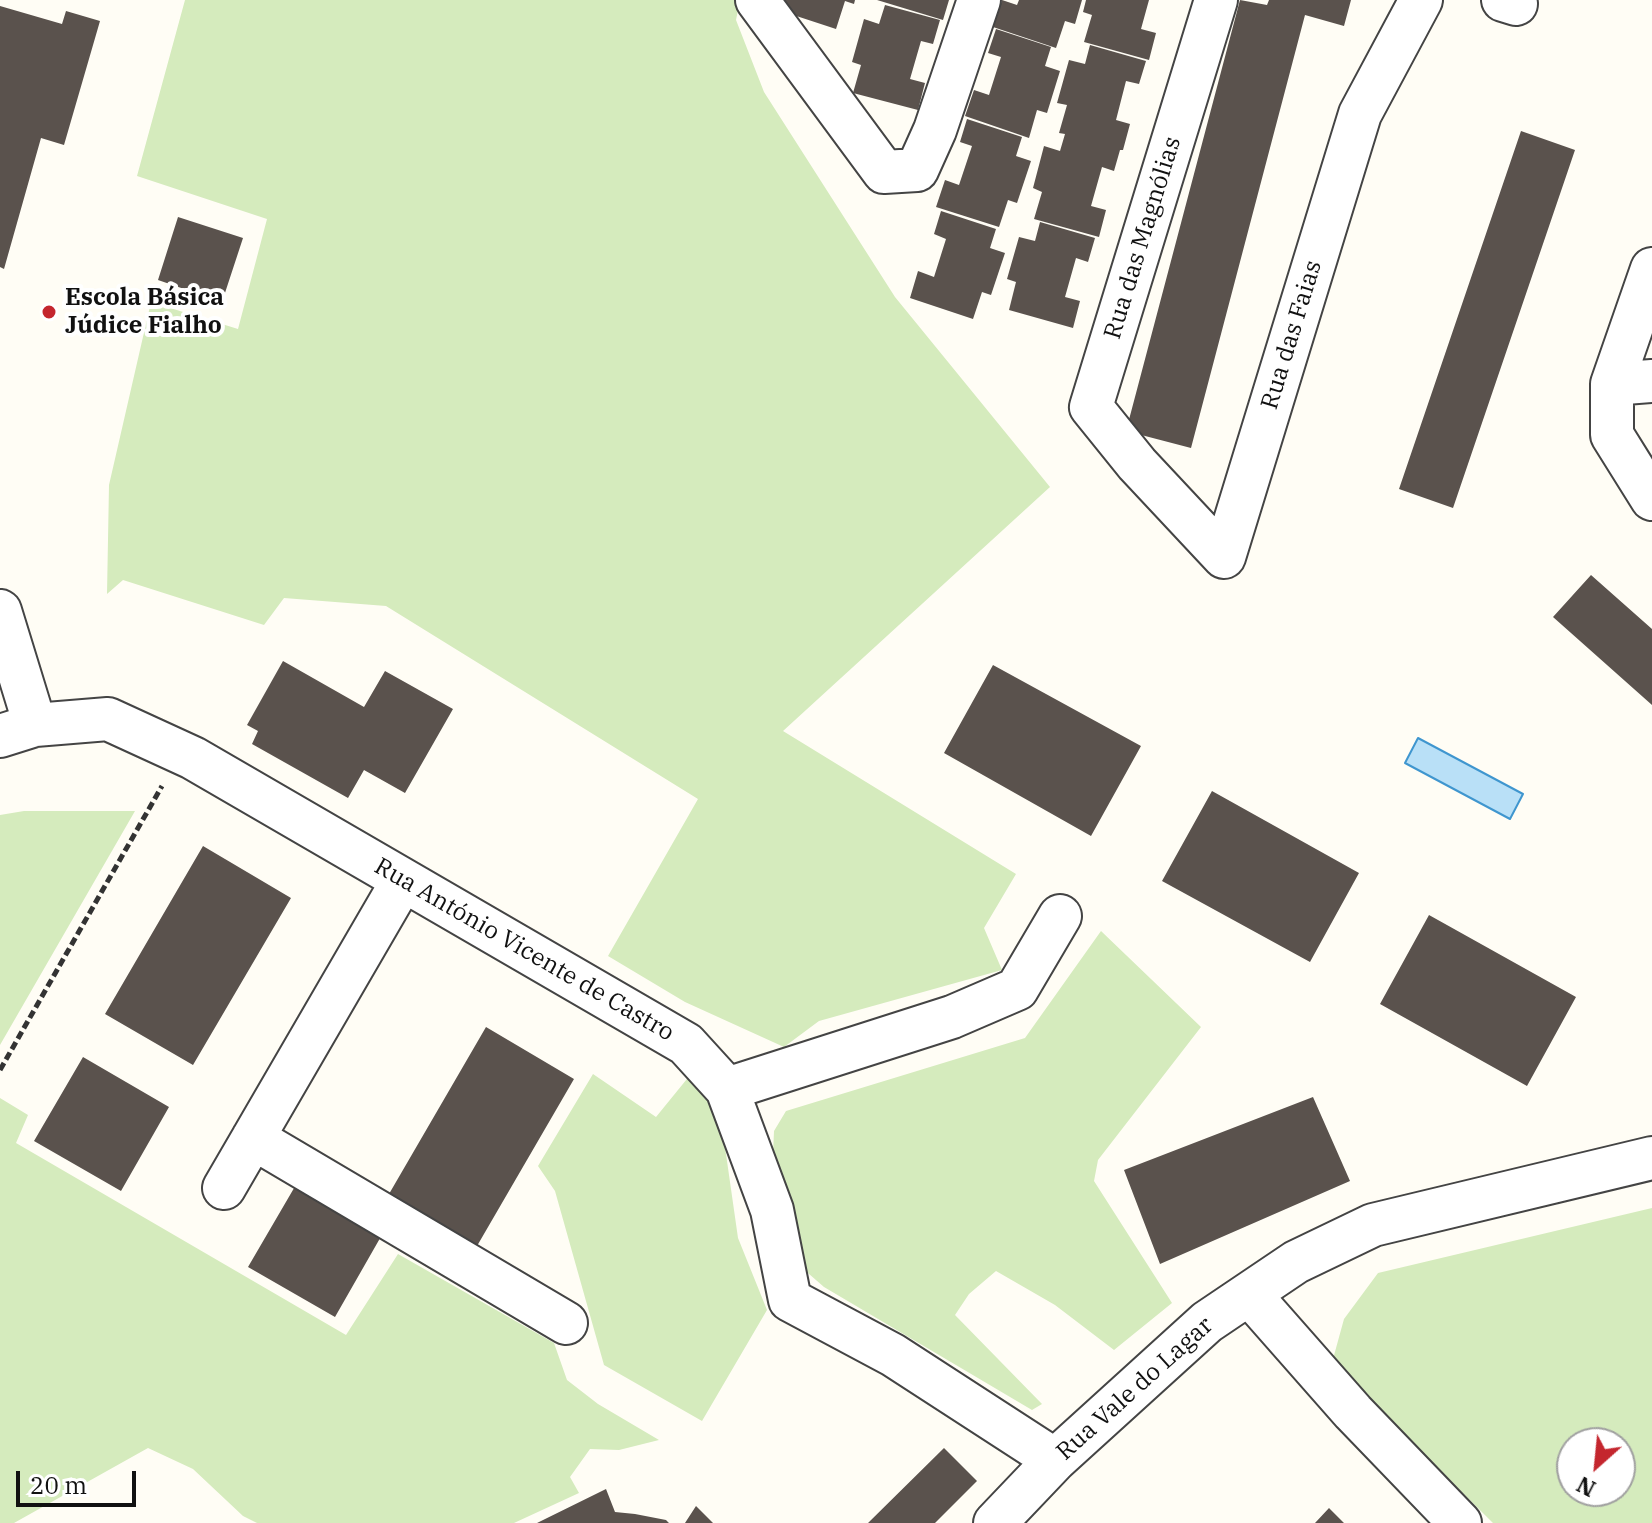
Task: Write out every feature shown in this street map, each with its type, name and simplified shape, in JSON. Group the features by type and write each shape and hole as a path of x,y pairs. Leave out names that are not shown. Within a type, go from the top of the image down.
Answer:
{"street":[{"path":"757,0 884,172 917,170 935,130 979,0"},
{"name":"Rua das Magnólias","path":"1137,464 1091,407 1216,0"},
{"name":"Rua das Faias","path":"1137,464 1224,557 1360,114 1421,0"},
{"path":"1652,269 1632,382 1612,435 1652,499"},
{"path":"0,611 18,730"},
{"name":"Rua António Vicente de Castro","path":"18,730 108,719 182,752 686,1044 727,1089 772,1210 790,1300 893,1355 1055,1460"},
{"path":"224,1188 403,880"},
{"path":"727,1089 952,1017 1017,989 1060,916"},
{"path":"253,1138 566,1323"},
{"name":"Rua Vale do Lagar","path":"995,1523 1055,1460 1207,1322 1296,1262 1373,1225 1652,1158"},
{"path":"1250,1295 1353,1412 1460,1523"}],"path":[{"path":"0,1070 182,752"}],"green space":[{"path":"185,0 740,0 736,20 764,92 895,297 1050,487 783,731 1016,874 984,928 1002,970 819,1021 784,1047 685,1002 608,956 698,799 386,606 284,598 264,625 123,580 107,594 109,485 151,302 238,329 267,219 137,176"},
{"path":"24,811 135,811 0,1045 0,815"},
{"path":"1101,931 1201,1027 1098,1160 1094,1181 1172,1303 1114,1350 1055,1305 996,1271 969,1294 955,1315 1042,1404 1032,1410 824,1287 801,1267 773,1154 774,1131 786,1111 1025,1038"},
{"path":"593,1074 656,1117 691,1074 720,1112 738,1238 767,1310 702,1421 604,1365 555,1191 538,1166"},
{"path":"0,1098 28,1115 16,1143 346,1335 398,1254 554,1343 567,1380 598,1404 659,1440 619,1450 590,1449 570,1477 579,1493 514,1523 257,1523 243,1516 193,1469 148,1448 14,1523 0,1523"},
{"path":"1652,1208 1652,1523 1493,1523 1366,1397 1333,1359 1344,1319 1378,1273"}],"water":[{"path":"1418,738 1523,794 1510,819 1405,763"}],"building":[{"path":"775,0 855,0 854,4 845,1 836,29 772,8"},
{"path":"877,0 949,0 943,20"},
{"path":"1002,0 1017,5 1019,0 1082,0 1075,24 1065,21 1056,48 993,27"},
{"path":"1086,0 1149,0 1141,29 1156,33 1149,60 1084,42 1092,15 1083,12"},
{"path":"1240,0 1267,5 1269,0 1351,0 1344,26 1305,15 1191,448 1126,431"},
{"path":"885,5 940,20 933,44 921,41 910,79 925,83 918,110 853,93 861,65 852,62 864,19 879,24"},
{"path":"0,6 62,24 66,11 100,21 64,145 41,138 4,269 0,267"},
{"path":"996,29 1051,47 1045,66 1060,71 1047,113 1037,110 1029,138 965,116 974,90 989,95 1001,57 988,53"},
{"path":"1090,45 1146,61 1139,84 1126,81 1116,120 1130,124 1123,150 1120,150 1114,171 1102,167 1091,206 1106,210 1099,237 1034,219 1042,192 1033,188 1044,146 1060,151 1065,134 1059,133 1067,105 1057,103 1069,60 1085,64"},
{"path":"967,119 1022,137 1016,156 1031,161 1017,203 1008,200 999,227 936,207 945,180 959,185 972,146 960,142"},
{"path":"1521,131 1575,150 1453,508 1399,489"},
{"path":"941,211 996,229 990,248 1005,253 991,295 982,292 973,319 910,298 918,271 934,277 946,239 934,234"},
{"path":"178,217 243,238 222,302 158,280"},
{"path":"1040,222 1095,238 1088,262 1076,258 1065,297 1080,301 1073,328 1009,310 1016,282 1007,279 1019,237 1035,241"},
{"path":"1591,575 1652,629 1652,705 1553,617"},
{"path":"283,661 364,707 385,671 453,709 405,793 364,770 348,798 252,744 258,731 247,725"},
{"path":"993,665 1141,746 1091,836 944,753"},
{"path":"1212,791 1359,873 1310,962 1162,881"},
{"path":"203,846 291,898 193,1065 105,1014"},
{"path":"1429,915 1576,997 1527,1086 1380,1004"},
{"path":"486,1027 574,1079 477,1246 389,1194"},
{"path":"83,1057 169,1107 121,1191 34,1141"},
{"path":"1313,1097 1350,1181 1160,1264 1124,1170"},
{"path":"297,1183 383,1233 335,1317 248,1267"},
{"path":"944,1448 977,1481 935,1523 868,1523"},
{"path":"606,1489 615,1512 669,1523 537,1523"},
{"path":"696,1506 713,1523 685,1523"},
{"path":"1329,1508 1344,1523 1315,1523"}],"place":[{"name":"Escola Básica Júdice Fialho","path":"49,312"}]}
